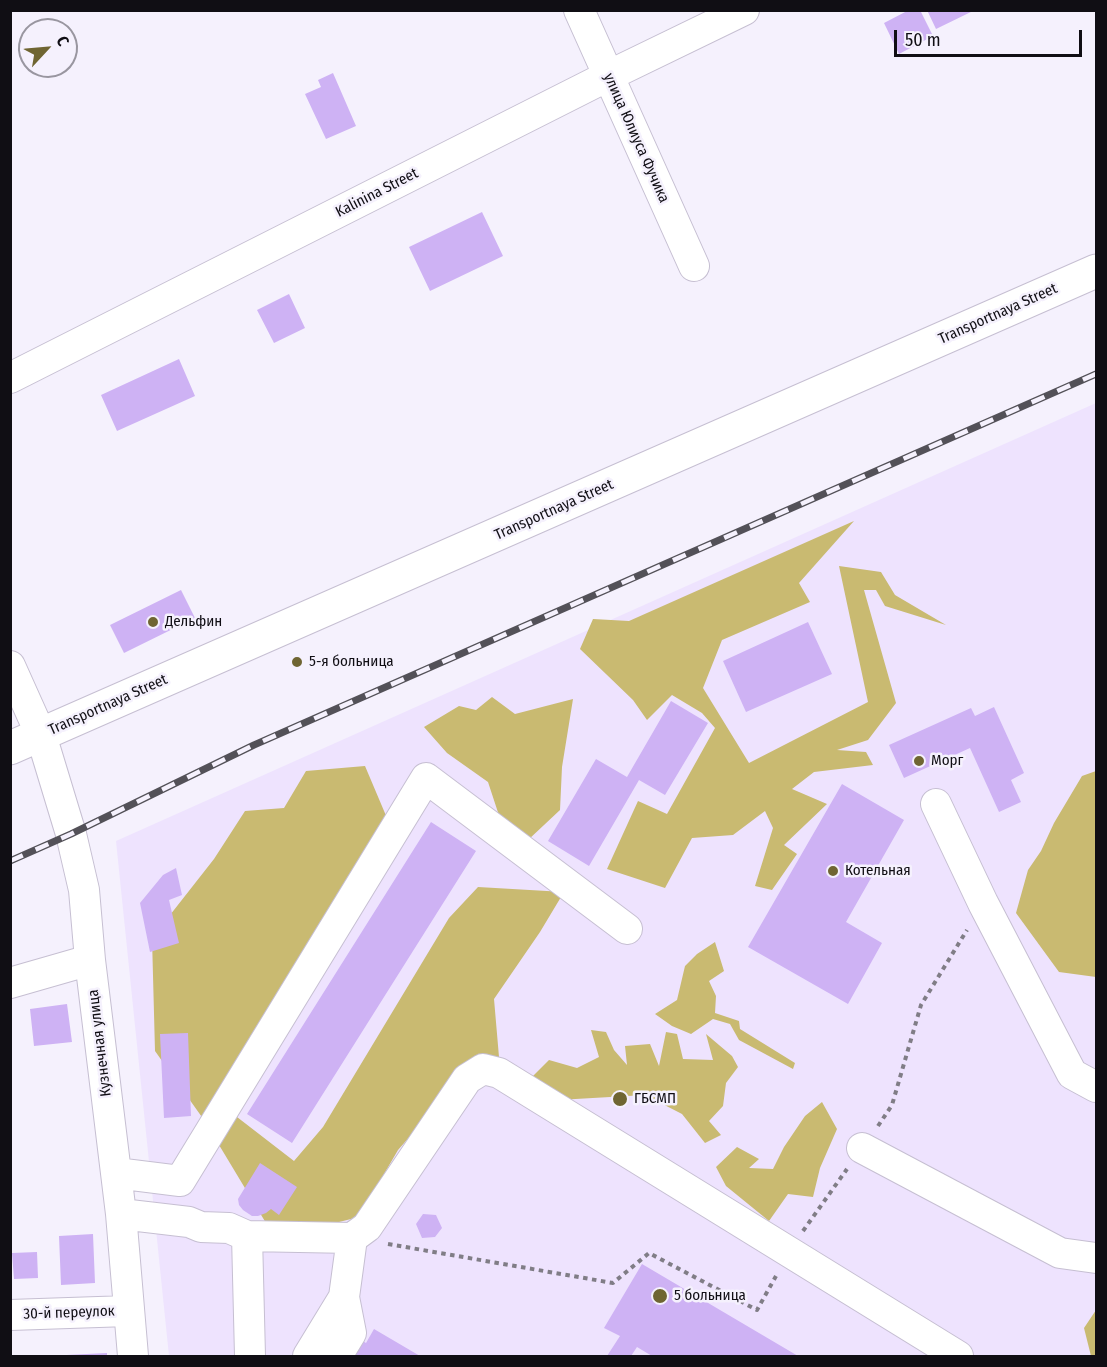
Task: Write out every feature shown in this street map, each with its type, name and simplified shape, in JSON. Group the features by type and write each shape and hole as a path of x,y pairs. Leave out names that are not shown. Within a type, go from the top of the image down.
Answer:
{"main road":[{"name":"Transportnaya Street","path":"10,748 1096,271"}],"street":[{"name":"улица Юлиуса Фучика","path":"579,10 694,266"},
{"name":"Kalinina Street","path":"10,378 608,76 744,10"},
{"name":"Кузнечная улица","path":"10,666 41,735 71,834 84,890 90,960 121,1214 133,1356"},
{"path":"116,1173 180,1181 426,778 627,929"},
{"path":"936,804 983,903 1071,1074 1096,1087"},
{"path":"10,983 90,960"},
{"path":"121,1214 189,1222 201,1227 229,1228 247,1236 352,1238 367,1227 467,1079 483,1069 499,1073 958,1356"},
{"path":"862,1149 1060,1253 1096,1258"},
{"path":"247,1236 250,1356"},
{"path":"337,1356 351,1334 344,1297 352,1238"},
{"path":"308,1356 344,1297"},
{"name":"30-й переулок","path":"10,1315 128,1311"}],"path":[{"path":"352,1238 614,1283 649,1253 757,1310 789,1252 892,1105 921,1005 983,903"}],"shaded area":[{"name":"ГБСМП","path":"1096,403 1096,1356 169,1356 116,841"},
{"path":"854,521 799,583 810,602 722,640 703,688 749,763 868,702 839,566 881,572 895,595 946,625 885,606 876,590 864,590 896,703 868,740 837,750 866,752 873,765 814,772 792,789 827,804 784,845 797,854 772,890 755,886 773,828 765,811 733,835 692,838 665,888 607,869 638,801 667,814 715,728 702,713 672,695 647,720 633,700 580,649 593,619 629,621"},
{"path":"492,697 515,714 573,699 562,767 560,810 512,855 488,782 447,753 424,727 459,706 476,710"},
{"path":"365,766 387,818 362,905 237,1117 294,1161 323,1127 449,918 478,887 564,892 540,932 494,999 499,1057 453,1087 398,1150 359,1217 275,1238 204,1120 155,1051 152,938 214,859 245,811 284,808 306,771"},
{"path":"1096,771 1096,977 1059,972 1016,913 1028,870 1041,851 1054,823 1082,776"},
{"path":"715,942 724,971 709,981 716,996 715,1013 739,1021 740,1029 795,1063 793,1069 739,1040 730,1024 713,1019 691,1034 672,1026 655,1014 677,1000 685,966 697,954"},
{"path":"591,1030 606,1032 614,1050 627,1065 625,1046 650,1044 659,1066 666,1032 677,1034 683,1059 713,1060 706,1034 732,1056 738,1067 726,1083 723,1106 709,1121 721,1135 705,1143 682,1114 645,1095 558,1100 533,1076 549,1060 577,1068 599,1057"},
{"path":"822,1102 837,1129 820,1168 813,1197 788,1194 769,1221 726,1186 716,1167 737,1147 759,1159 749,1168 773,1169 784,1147 805,1116"},
{"path":"1096,1310 1096,1356 1091,1356 1084,1328"}],"building":[{"path":"909,10 920,10 933,36 899,54 884,23"},
{"path":"927,10 975,10 936,29"},
{"path":"333,73 356,126 326,139 305,94 321,87 318,80"},
{"path":"482,212 503,256 430,291 409,247"},
{"path":"289,294 305,328 274,343 257,310"},
{"path":"179,359 195,396 117,431 101,395"},
{"name":"Дельфин","path":"181,590 195,618 124,653 110,625"},
{"path":"808,622 832,674 746,712 723,661"},
{"path":"671,701 708,723 665,795 639,780 589,866 548,841 596,759 627,777"},
{"name":"Морг","path":"994,707 1024,773 1011,780 1021,802 999,812 970,748 904,778 889,745 971,708 975,716"},
{"name":"Котельная","path":"842,784 904,820 846,922 882,943 848,1004 748,947"},
{"path":"431,822 476,851 292,1143 247,1114"},
{"path":"176,868 182,895 169,900 179,943 150,952 140,903 163,875"},
{"path":"67,1004 72,1042 34,1046 30,1009"},
{"path":"188,1033 191,1116 164,1118 160,1034"},
{"path":"260,1163 297,1187 279,1215 271,1209 258,1216 252,1216 239,1205 238,1199"},
{"path":"423,1214 436,1215 442,1228 435,1237 422,1238 416,1224"},
{"path":"93,1234 95,1283 61,1285 59,1236"},
{"path":"37,1252 38,1278 14,1279 12,1253"},
{"name":"5 больница","path":"642,1264 798,1356 652,1356 637,1347 631,1356 607,1356 620,1336 604,1328"},
{"path":"334,1323 366,1343 374,1329 420,1356 335,1356"},
{"path":"107,1353 107,1356 66,1356 66,1355"}],"railway":[{"path":"10,861 71,834 254,745 1096,374"}],"place":[{"name":"Дельфин","path":"153,622"},
{"name":"5-я больница","path":"297,662"},
{"name":"Морг","path":"919,761"},
{"name":"Котельная","path":"833,871"},
{"name":"ГБСМП","path":"620,1099"},
{"name":"5 больница","path":"660,1296"}]}
